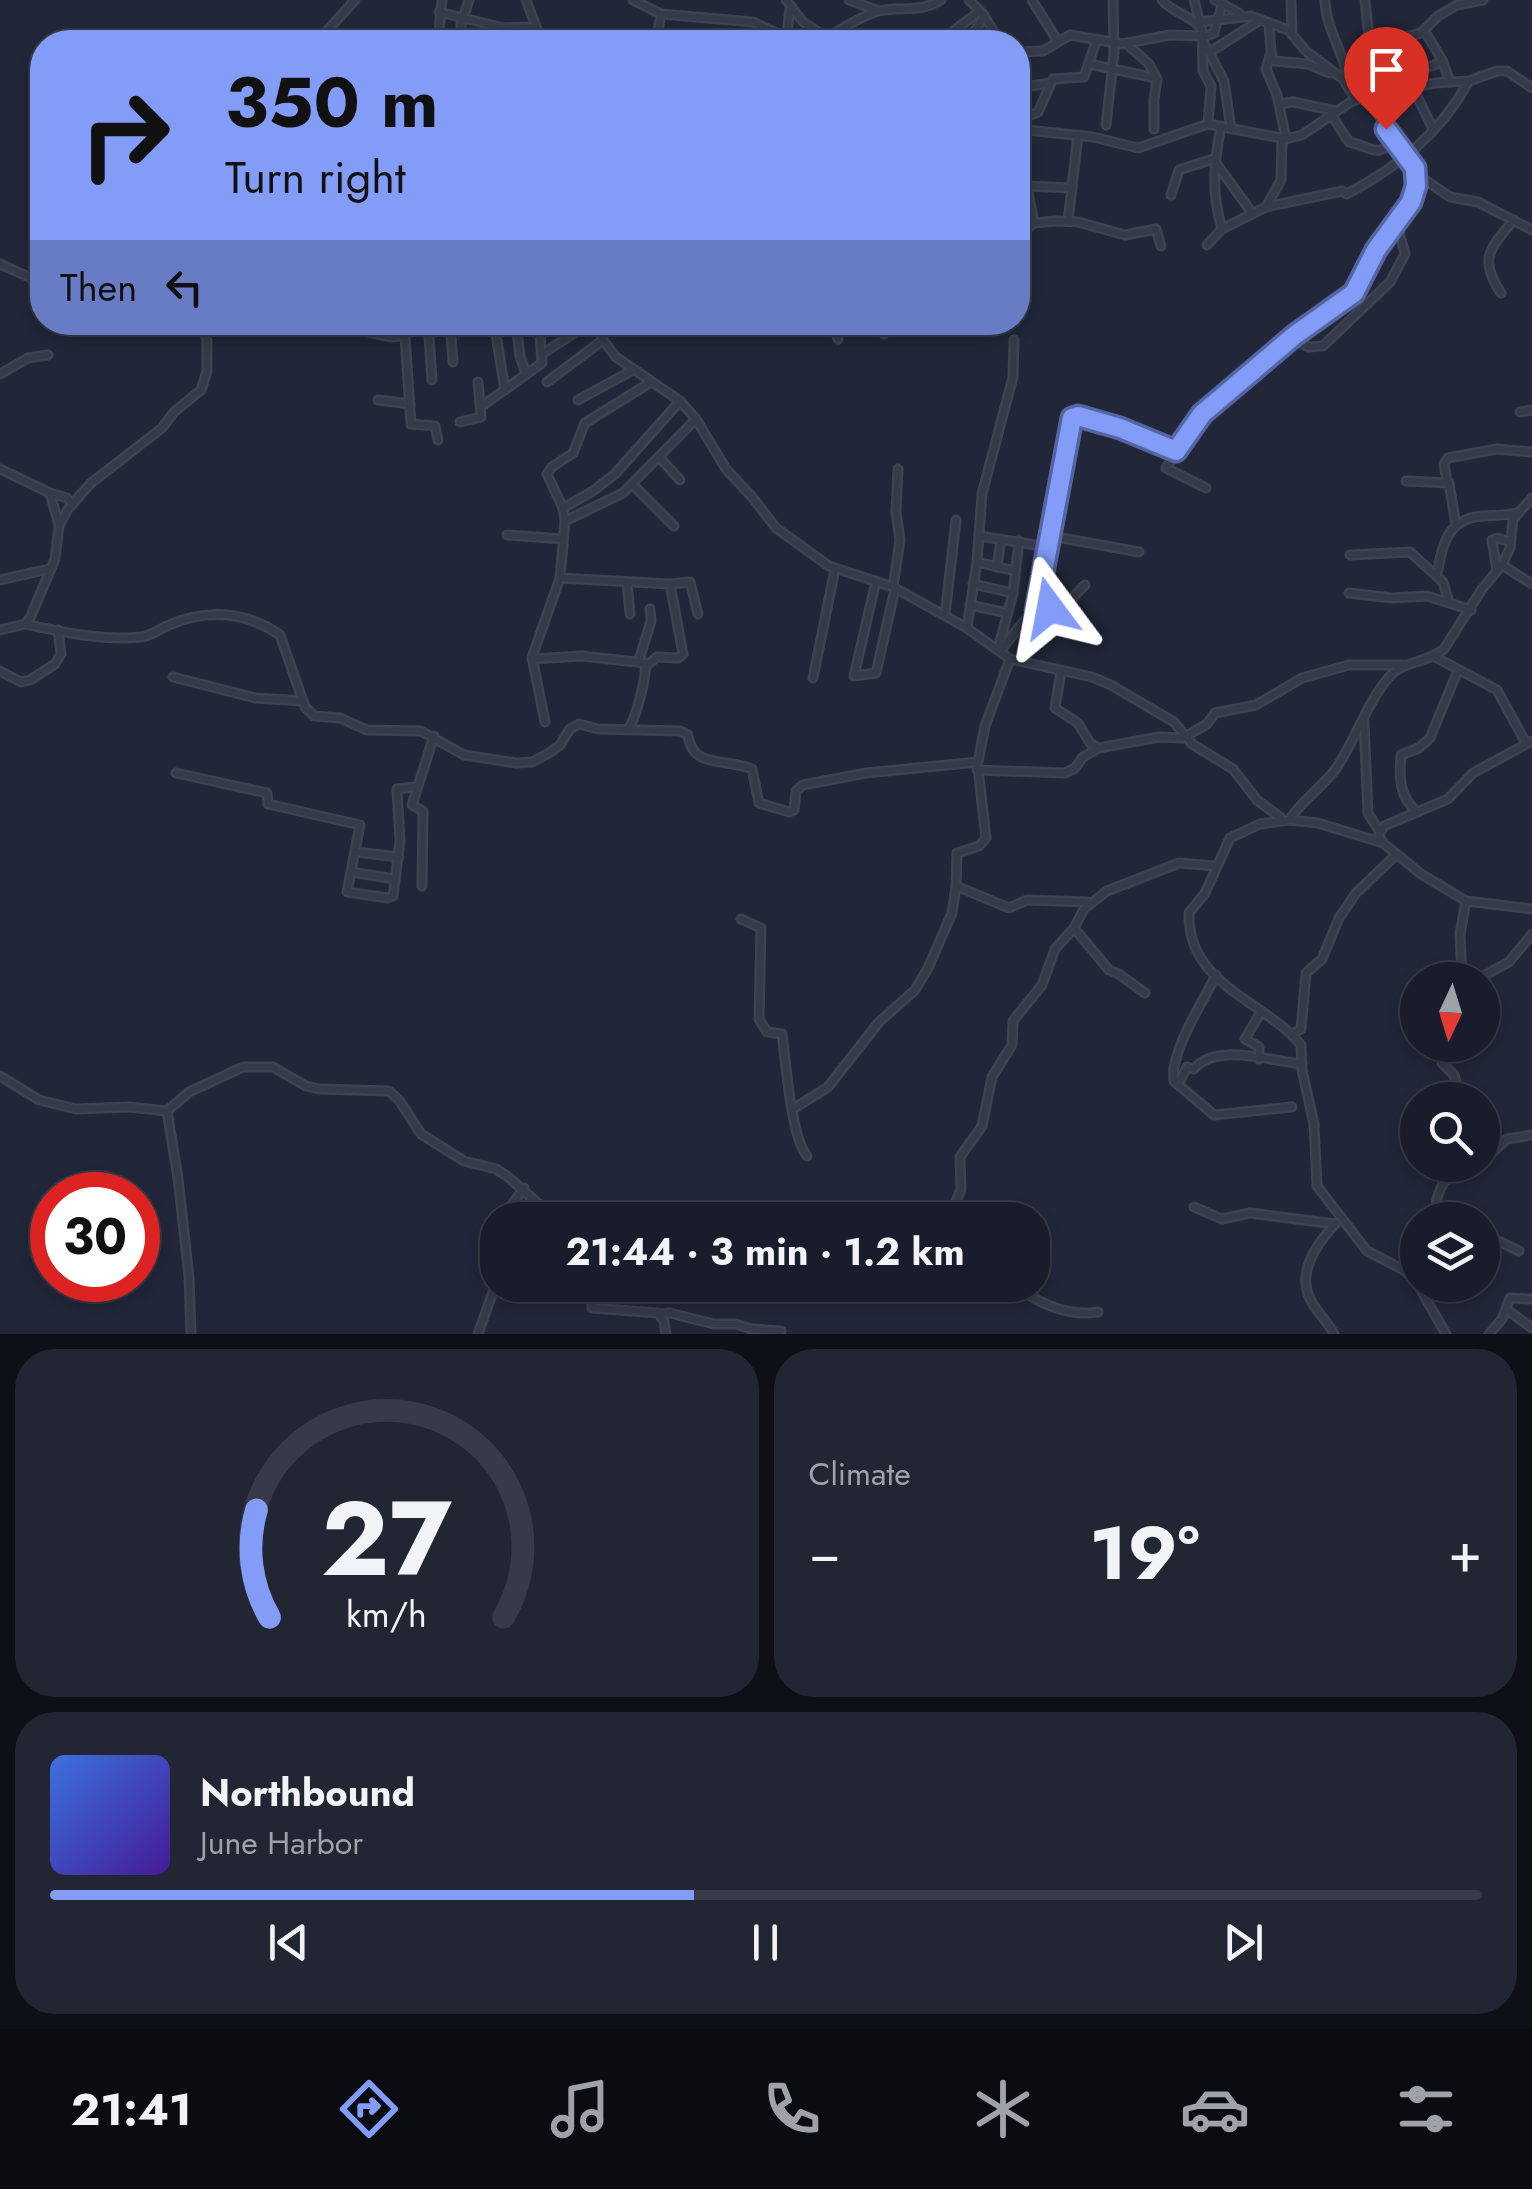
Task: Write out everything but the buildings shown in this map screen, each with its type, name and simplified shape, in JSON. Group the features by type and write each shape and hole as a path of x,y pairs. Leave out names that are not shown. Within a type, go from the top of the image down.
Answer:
{"street":[{"path":"330,30 355,0"},
{"path":"438,30 442,0"},
{"path":"462,30 469,0"},
{"path":"534,0 526,0 536,30"},
{"path":"634,0 662,14 753,22 771,30"},
{"path":"849,0 878,11 920,10 942,0"},
{"path":"968,0 993,30"},
{"path":"1032,0 1057,40"},
{"path":"1106,125 1114,43 1113,0"},
{"path":"1162,0 1186,14 1202,33 1203,71 1210,86 1208,124"},
{"path":"1194,0 1202,33 1224,81 1232,129"},
{"path":"1291,0 1292,33"},
{"path":"1324,0 1326,18 1347,67 1351,89"},
{"path":"1365,0 1370,48 1378,61"},
{"path":"1361,95 1393,40 1424,30 1456,6 1483,0"},
{"path":"1030,51 1044,50 1070,35 1127,44 1170,34 1214,32 1219,2 1240,17"},
{"path":"786,30 788,4"},
{"path":"788,4 815,30"},
{"path":"846,30 878,11"},
{"path":"439,12 504,28 535,27"},
{"path":"955,30 982,13"},
{"path":"974,30 982,13"},
{"path":"659,30 662,14"},
{"path":"1217,19 1230,21 1251,16 1292,33 1307,52 1361,95 1409,156 1418,174 1450,198 1478,202 1532,230"},
{"path":"1202,33 1217,19"},
{"path":"1210,54 1213,48 1260,20"},
{"path":"1266,207 1281,180 1284,139 1279,104 1266,69 1273,41 1269,23"},
{"path":"1424,30 1450,82"},
{"path":"1030,116 1038,112 1055,78 1084,77 1097,38"},
{"path":"1127,44 1149,64 1158,79 1154,129"},
{"path":"1270,55 1277,64 1305,64 1336,74"},
{"path":"1030,130 1138,148 1208,124 1284,139 1302,135 1361,95 1443,62"},
{"path":"1089,64 1158,79"},
{"path":"1361,95 1469,81 1505,71 1532,88"},
{"path":"1207,245 1222,229 1266,207 1342,190 1346,194 1382,176 1409,156 1469,81"},
{"path":"1030,84 1051,82"},
{"path":"1413,88 1433,129"},
{"path":"1279,104 1291,102 1335,114 1349,142 1374,152 1396,140"},
{"path":"1221,126 1214,199 1222,229"},
{"path":"1068,221 1078,136"},
{"path":"1171,195 1179,170 1215,160"},
{"path":"1215,160 1252,214"},
{"path":"1206,488 1166,468 1196,420 1292,338 1354,293 1376,250 1411,202 1418,174"},
{"path":"1030,186 1072,188"},
{"path":"1030,202 1034,224"},
{"path":"1501,292 1489,273 1488,261 1496,242 1514,220"},
{"path":"1030,227 1068,221 1122,235 1156,229 1160,246"},
{"path":"1292,338 1308,347 1324,346 1390,282 1405,254 1396,222"},
{"path":"0,264 30,278"},
{"path":"25,624 51,569 59,526 72,504 91,483 197,396 207,371 206,335"},
{"path":"384,335 405,335 412,425 435,426 438,440"},
{"path":"429,335 432,380"},
{"path":"451,335 453,362"},
{"path":"496,335 505,390"},
{"path":"518,335 526,374"},
{"path":"482,406 542,363 540,335"},
{"path":"542,354 571,335"},
{"path":"601,335 616,357 680,401 696,419 726,469 772,525 835,569 894,588 967,628 1010,659 1111,685 1174,722 1192,744 1233,769 1258,800 1286,820"},
{"path":"837,335 838,339"},
{"path":"547,382 603,340"},
{"path":"967,628 982,494 1013,377 1014,340"},
{"path":"0,374 28,358 48,356"},
{"path":"578,400 633,370"},
{"path":"545,722 532,659 560,578 565,521 563,508 547,479 549,470 573,453 585,422 652,381"},
{"path":"460,422 482,417 478,382"},
{"path":"378,400 410,404"},
{"path":"563,508 615,474 680,401"},
{"path":"1520,412 1532,410"},
{"path":"1036,610 1072,418 1078,416 1120,428 1176,451"},
{"path":"565,521 587,513 633,485 696,419"},
{"path":"1456,526 1452,488 1444,464 1448,458 1497,449 1532,452"},
{"path":"659,457 680,480"},
{"path":"876,581 854,676 876,672 894,588 900,540 896,512 898,470"},
{"path":"1,473 67,498 72,504"},
{"path":"1406,481 1447,482"},
{"path":"633,485 674,526"},
{"path":"50,494 59,526"},
{"path":"0,630 25,624 140,637 212,613 254,621 280,635 304,701 314,716 340,718 367,730 408,730 434,736 464,756 526,763 560,746 574,726 685,732 689,748 696,756 752,769 759,803 785,811 794,810 796,791 804,785 866,773 978,766 1065,773 1075,768 1083,756 1099,748 1186,735 1207,724 1215,714 1256,706 1302,678 1349,665 1404,666 1436,657 1500,568 1517,512 1532,498"},
{"path":"1437,574 1440,547 1456,526 1474,517 1517,512"},
{"path":"944,615 956,520"},
{"path":"506,535 564,539"},
{"path":"979,536 1049,546"},
{"path":"1050,536 1139,552"},
{"path":"997,568 1002,539"},
{"path":"1511,542 1492,540 1500,568 1532,584"},
{"path":"999,650 1013,593 1019,541"},
{"path":"1350,555 1410,552 1437,574 1447,589 1449,602"},
{"path":"977,562 1015,571"},
{"path":"0,580 51,569"},
{"path":"813,678 835,569"},
{"path":"560,578 692,584 698,614"},
{"path":"627,582 630,614"},
{"path":"627,730 633,723 646,666 658,657 678,658 683,654 670,584"},
{"path":"973,584 1013,593"},
{"path":"999,650 1018,625 1036,610 1066,604 1086,585"},
{"path":"1349,593 1392,598 1427,596 1470,610"},
{"path":"970,605 1006,613"},
{"path":"639,660 651,621 650,610"},
{"path":"0,671 21,682 55,664 61,654 58,630"},
{"path":"532,659 582,656 639,660 646,666"},
{"path":"1379,831 1448,800 1473,773 1529,742 1501,695 1486,682 1436,657"},
{"path":"793,1109 828,1087 879,1022 915,990 928,968 952,914 958,854 983,844 986,838 978,766 985,726 1010,659"},
{"path":"1286,820 1328,778 1385,682 1404,666"},
{"path":"1061,670 1055,708 1078,723 1090,743 1099,748"},
{"path":"1418,812 1406,800 1400,778 1401,755 1419,748 1430,738 1458,670"},
{"path":"173,677 244,696 304,701"},
{"path":"1364,721 1368,813 1383,844"},
{"path":"422,886 423,811 412,805 434,736"},
{"path":"176,773 266,793 266,803 358,825 348,892 391,898 399,857 398,788 416,787"},
{"path":"1400,1268 1368,1250 1316,1182 1314,1124 1301,1045 1236,996 1216,975 1194,945 1189,913 1205,893 1225,846 1238,833 1286,820 1318,822 1383,844 1466,902 1532,909"},
{"path":"355,852 399,857"},
{"path":"1292,1036 1301,1028 1306,973 1322,959 1339,918 1356,892 1397,854"},
{"path":"956,1202 961,1189 960,1157 982,1126 992,1077 1012,1045 1012,1020 1042,985 1055,949 1074,928 1089,902 1107,891 1178,864 1215,866"},
{"path":"351,872 396,879"},
{"path":"956,886 1009,908 1027,900 1089,902"},
{"path":"1461,962 1460,934 1466,902"},
{"path":"741,920 762,928 759,1019 767,1032 781,1032 793,1109 806,1156"},
{"path":"1074,928 1109,970 1145,994"},
{"path":"1500,965 1518,954 1532,934"},
{"path":"1216,975 1172,1076 1214,1115 1292,1107"},
{"path":"1260,1059 1260,1047 1246,1039 1262,1012"},
{"path":"1178,1085 1187,1067 1194,1068 1205,1059 1227,1052 1302,1064"},
{"path":"1442,1062 1456,1082"},
{"path":"0,1076 39,1100 76,1109 167,1110 189,1092 242,1067 279,1068 306,1086 319,1089 389,1090 421,1134 464,1160 496,1168 538,1202"},
{"path":"167,1110 189,1277 190,1334"},
{"path":"1500,1145 1507,1139 1532,1135"},
{"path":"514,1202 524,1188"},
{"path":"1194,1207 1222,1219 1250,1213 1335,1224"},
{"path":"1334,1334 1308,1294 1306,1279 1310,1259 1343,1218"},
{"path":"1500,1242 1518,1252"},
{"path":"1489,1334 1502,1319 1512,1297 1532,1299"},
{"path":"478,1334 489,1302"},
{"path":"591,1302 592,1308 670,1313 714,1324 781,1330"},
{"path":"1042,1302 1077,1312 1098,1312"},
{"path":"1428,1302 1446,1334"},
{"path":"1506,1309 1532,1328"},
{"path":"660,1314 666,1334"}],"route":[{"path":"1050,608 1036,610 1069,422 1078,416 1176,451 1196,420 1248,373 1354,293 1376,250 1411,202 1416,186 1415,168 1386,129"}]}
